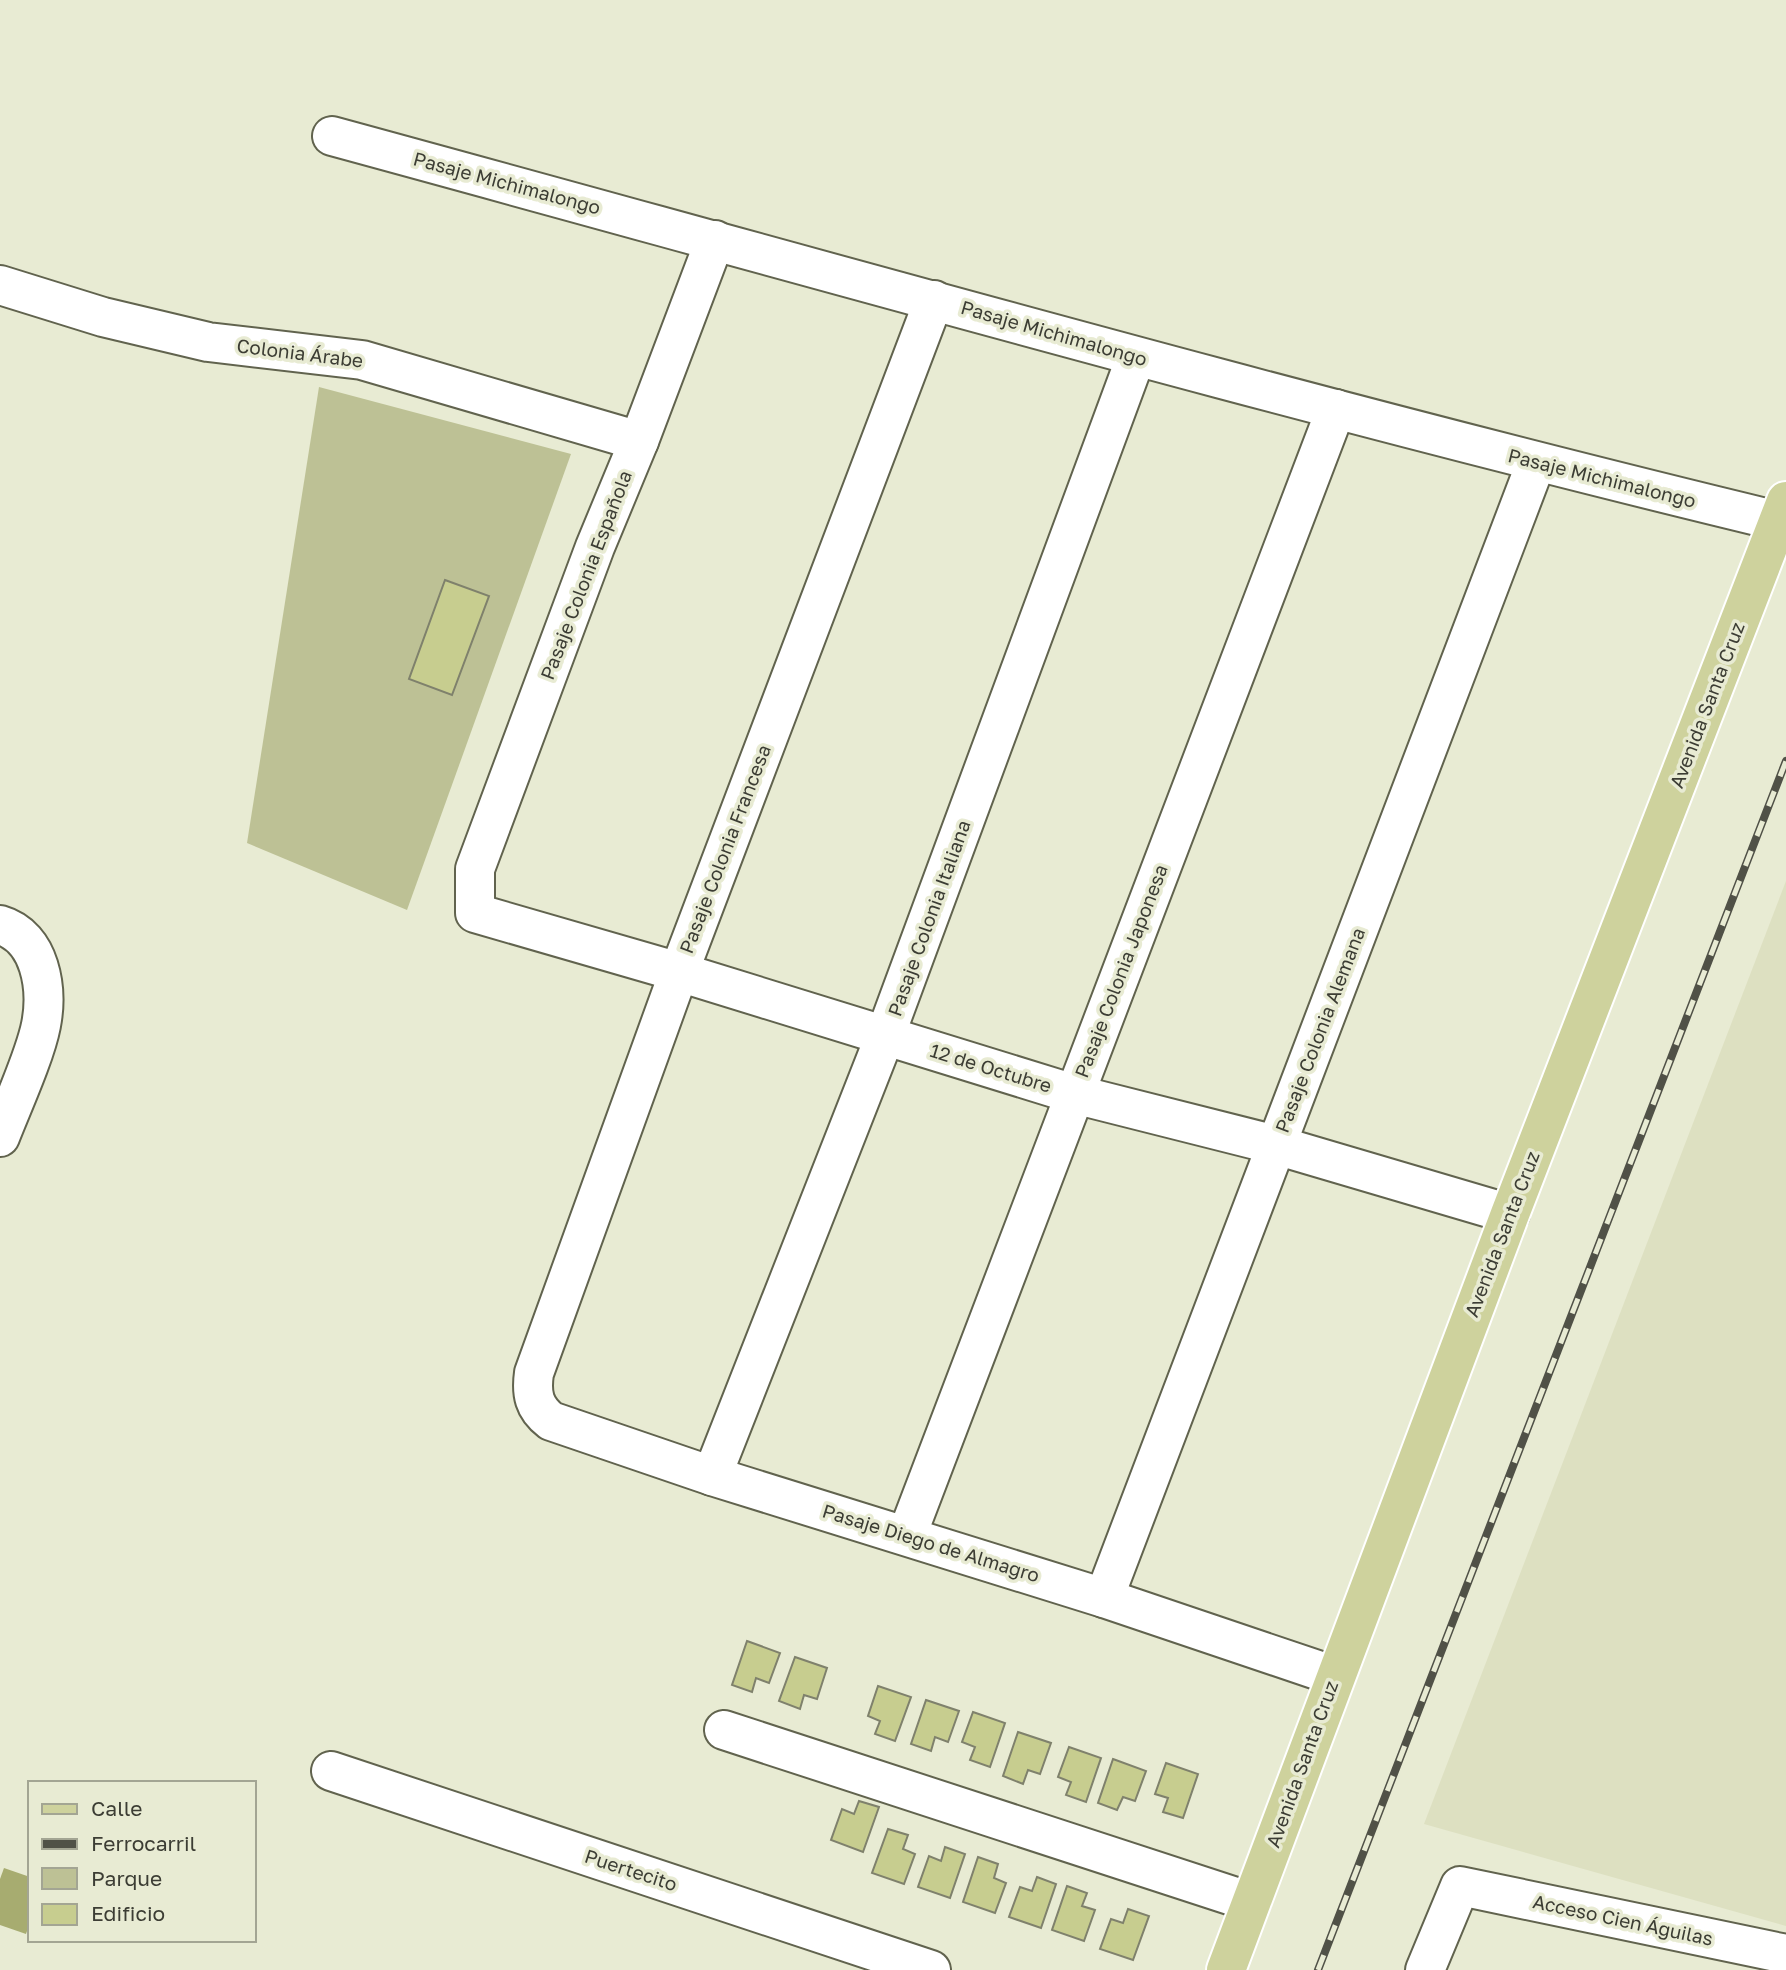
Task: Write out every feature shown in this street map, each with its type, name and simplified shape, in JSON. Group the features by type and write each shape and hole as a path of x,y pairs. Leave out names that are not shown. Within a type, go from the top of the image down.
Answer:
{"main road":[{"name":"Avenida Santa Cruz","path":"1226,1970 1510,1214 1782,511"}],"street":[{"name":"Pasaje Michimalongo","path":"332,136 1136,357 1536,463 1782,511"},
{"name":"Pasaje Colonia Española","path":"475,913 475,869 594,547 639,441 715,240"},
{"name":"Colonia Árabe","path":"0,285 103,317 208,342 362,360 639,441"},
{"name":"Pasaje Colonia Francesa","path":"535,1403 532,1391 534,1374 679,972 934,300"},
{"name":"Pasaje Colonia Italiana","path":"712,1476 885,1036 1136,357"},
{"name":"Pasaje Colonia Japonesa","path":"907,1535 1336,409"},
{"name":"Pasaje Colonia Alemana","path":"1104,1598 1536,463"},
{"name":"12 de Octubre","path":"475,913 679,972 1074,1094 1276,1145 1510,1214"},
{"path":"0,925 10,928 36,955 42,986 41,1026 0,1137"},
{"name":"Pasaje Diego de Almagro","path":"535,1403 540,1413 551,1421 712,1476 1104,1598 1335,1676"},
{"path":"724,1730 1251,1902"},
{"name":"Puertecito","path":"331,1771 932,1970"},
{"name":"Acceso Cien Águilas","path":"1424,1970 1460,1886 1779,1959"}],"shaded area":[{"path":"1786,881 1786,1926 1424,1824"},
{"path":"4,1868 28,1876 26,1934 0,1925 0,1879"}],"green space":[{"path":"319,387 571,454 407,910 247,843"}],"building":[{"path":"445,580 489,596 452,695 409,679"},
{"path":"747,1641 780,1653 769,1683 756,1678 752,1692 732,1685"},
{"path":"795,1657 827,1668 817,1699 804,1695 800,1709 779,1701"},
{"path":"878,1686 911,1697 895,1741 875,1734 880,1721 868,1716"},
{"path":"926,1700 959,1711 948,1742 935,1737 931,1751 911,1744"},
{"path":"973,1712 1005,1723 990,1767 970,1760 975,1747 962,1742"},
{"path":"1018,1732 1051,1743 1040,1774 1028,1770 1023,1784 1003,1776"},
{"path":"1069,1747 1101,1758 1086,1802 1066,1795 1071,1782 1058,1777"},
{"path":"1113,1759 1146,1771 1135,1801 1123,1797 1117,1810 1098,1803"},
{"path":"1166,1763 1198,1774 1183,1818 1163,1812 1168,1798 1155,1794"},
{"path":"859,1801 879,1807 863,1852 831,1840 842,1809 854,1814"},
{"path":"888,1829 908,1835 903,1849 915,1854 904,1884 872,1873"},
{"path":"945,1847 965,1854 950,1898 918,1887 929,1856 941,1861"},
{"path":"978,1857 998,1864 994,1878 1006,1883 995,1913 963,1902"},
{"path":"1037,1877 1056,1884 1041,1928 1009,1917 1020,1887 1032,1891"},
{"path":"1067,1886 1087,1893 1082,1906 1095,1910 1084,1941 1052,1930"},
{"path":"1128,1909 1149,1916 1133,1960 1100,1949 1111,1919 1123,1923"}],"railway":[{"path":"1318,1970 1786,761"}]}
